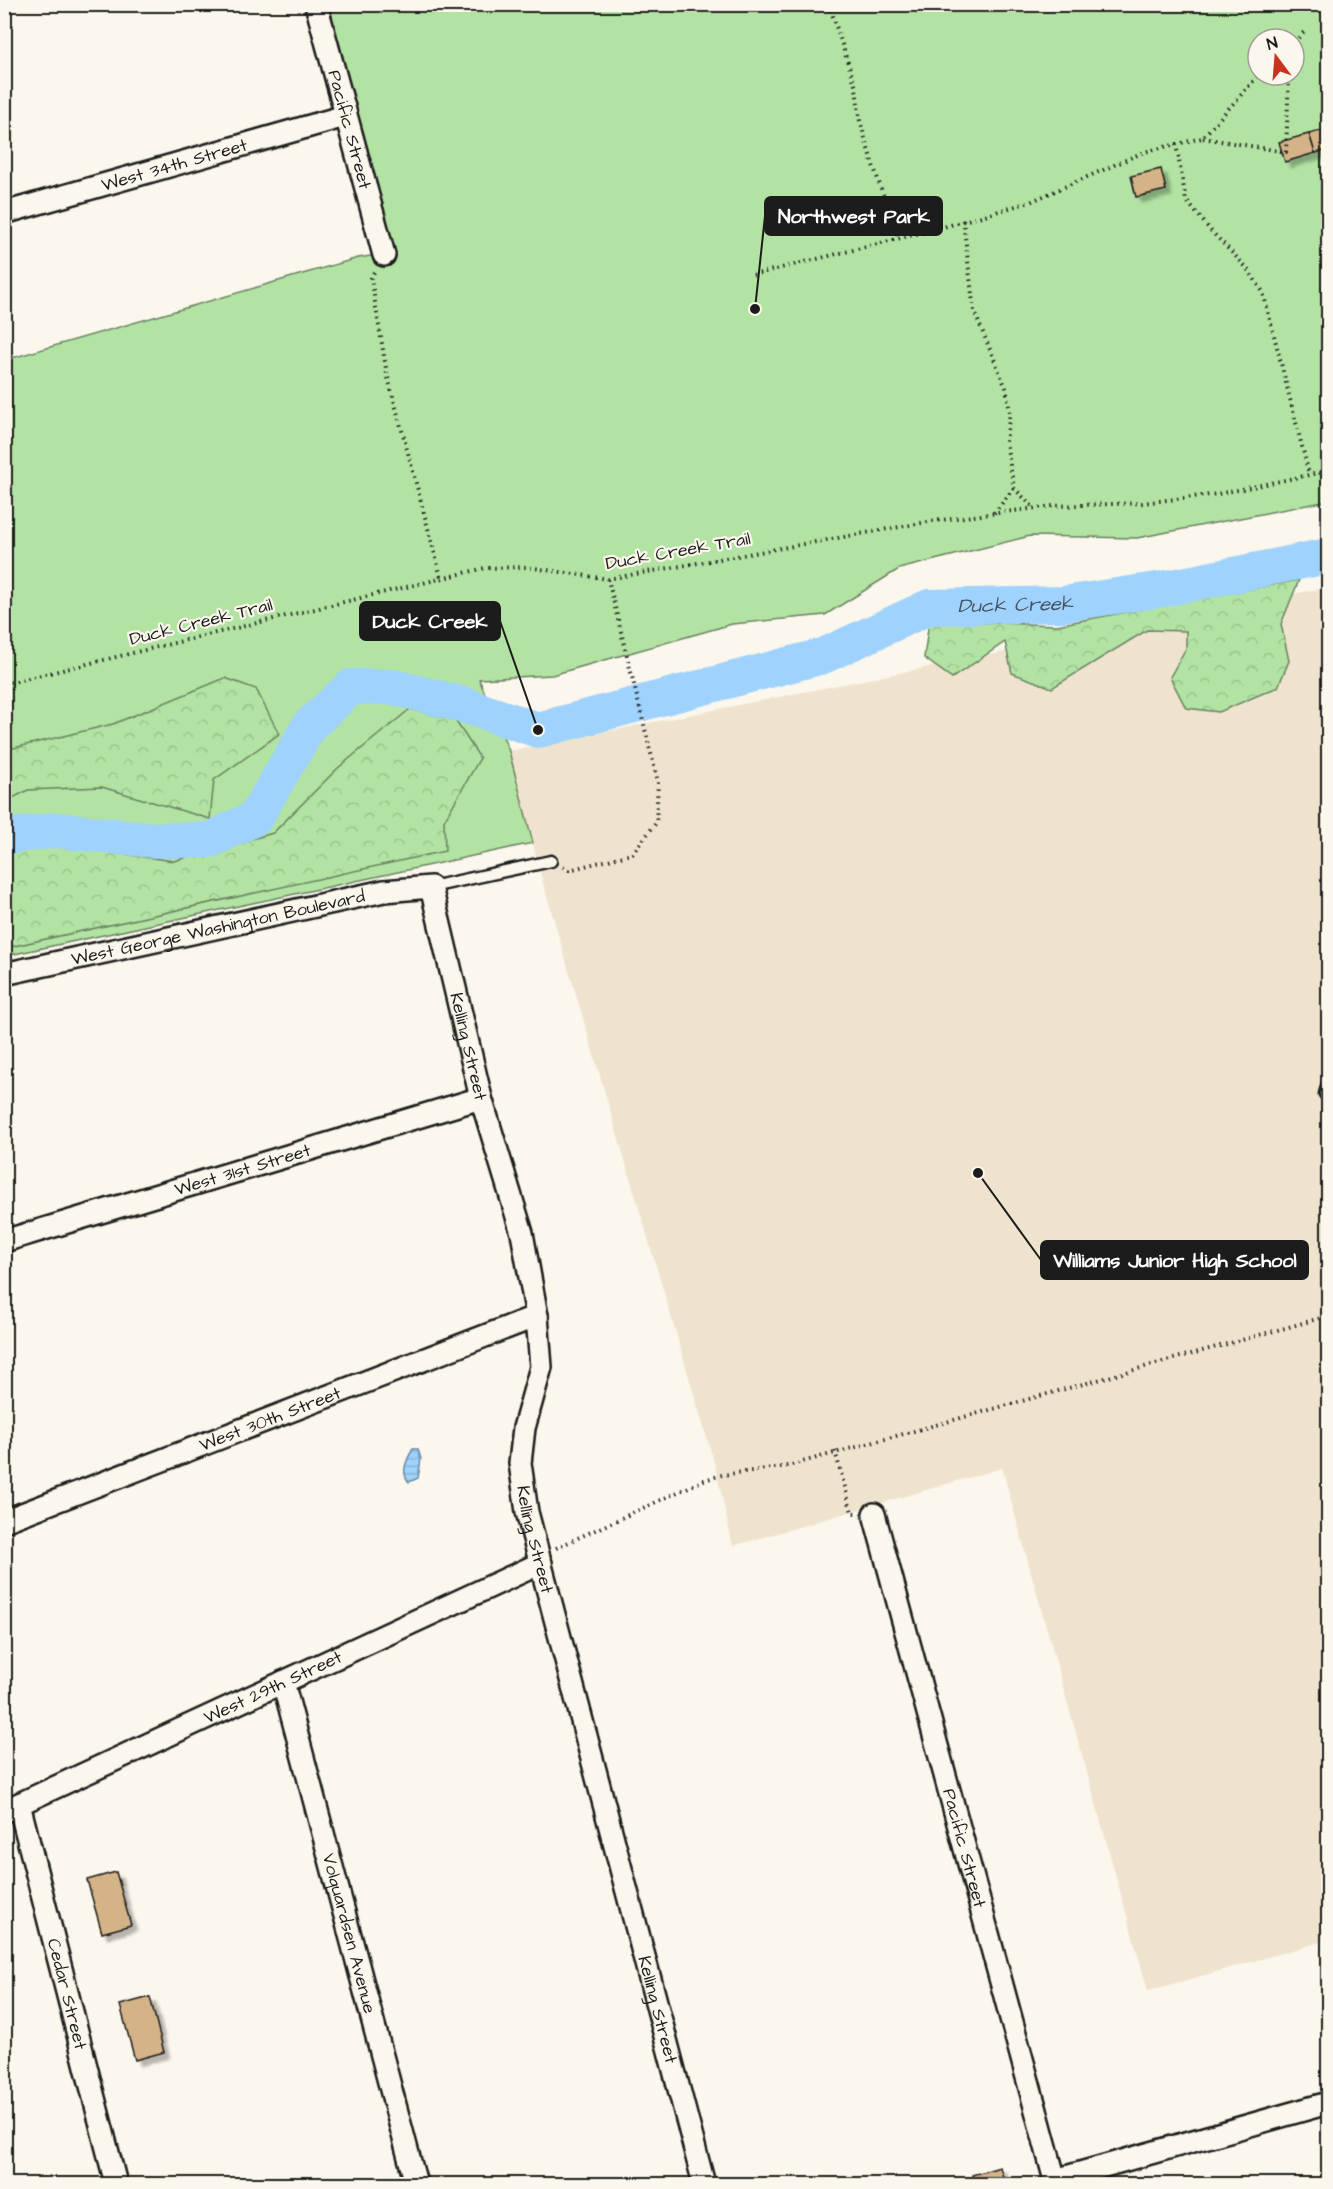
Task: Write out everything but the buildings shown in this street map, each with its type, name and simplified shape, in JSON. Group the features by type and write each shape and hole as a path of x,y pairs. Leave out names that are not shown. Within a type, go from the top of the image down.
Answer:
{"street":[{"name":"Pacific Street","path":"316,4 384,255"},
{"name":"West 34th Street","path":"4,213 345,116"},
{"name":"West George Washington Boulevard","path":"4,974 384,891 431,887"},
{"name":"Kelling Street","path":"431,887 481,1098 522,1233 537,1316 541,1367 524,1428 520,1463 527,1512 704,2184"},
{"name":"West 31st Street","path":"4,1241 481,1098"},
{"name":"West 30th Street","path":"4,1521 537,1316"},
{"name":"Pacific Street","path":"874,1514 1056,2182"},
{"name":"West 29th Street","path":"12,1808 541,1563"},
{"name":"Volquardsen Avenue","path":"283,1682 416,2184"},
{"name":"Cedar Street","path":"12,1808 116,2184"},
{"path":"1056,2182 1329,2103"}],"lane":[{"path":"431,887 551,861"}],"path":[{"path":"829,4 856,88 860,121 871,159 898,238"},
{"path":"1202,138 1248,87"},
{"path":"753,274 1030,202 1144,152 1202,138 1286,152 1289,87"},
{"path":"1176,144 1186,200 1211,231 1246,267 1263,292 1308,474"},
{"path":"963,220 974,311 1006,388 1010,412 1006,442 1014,488 1034,508"},
{"path":"384,255 371,278 387,374 441,577"},
{"name":"Duck Creek Trail","path":"4,684 485,568 526,567 608,579 922,523 1034,508 1142,503 1218,494 1329,471"},
{"path":"994,513 1014,488"},
{"path":"551,861 569,870 632,854 656,823 658,782 608,579"},
{"path":"541,1563 553,1549 704,1480 722,1475 788,1466 835,1451 1329,1316"},
{"path":"835,1451 852,1513 874,1514"}],"shaded area":[{"path":"1328,587 1328,1940 1148,1991 1002,1468 733,1546 714,1462 543,883 509,751"}],"green space":[{"path":"316,5 1328,5 1328,501 1137,538 1030,536 899,569 825,615 732,624 552,675 479,679 509,751 533,843 5,956 5,360 358,258 384,254"},
{"path":"1299,580 1281,624 1289,661 1278,687 1219,712 1186,708 1170,677 1186,648 1186,631 1147,630 1052,688 1012,673 1005,642 952,678 924,658 929,621 1057,625"},
{"path":"225,678 256,689 279,734 214,780 210,819 102,787 28,790 5,802 5,750 113,724"},
{"path":"410,709 455,720 480,758 444,821 445,851 5,948 5,848 39,843 174,861 273,833 338,768"}],"water":[{"path":"413,1449 418,1449 421,1459 418,1478 409,1482 405,1470"}],"waterway":[{"name":"Duck Creek","path":"4,837 56,830 153,840 210,840 255,818 310,725 351,687 393,687 461,704 538,730 823,656 929,607 1063,604 1163,589 1328,556"}],"place":[{"name":"Northwest Park","path":"755,309"},
{"name":"Duck Creek","path":"538,730"},
{"name":"Williams Junior High School","path":"978,1173"}]}
